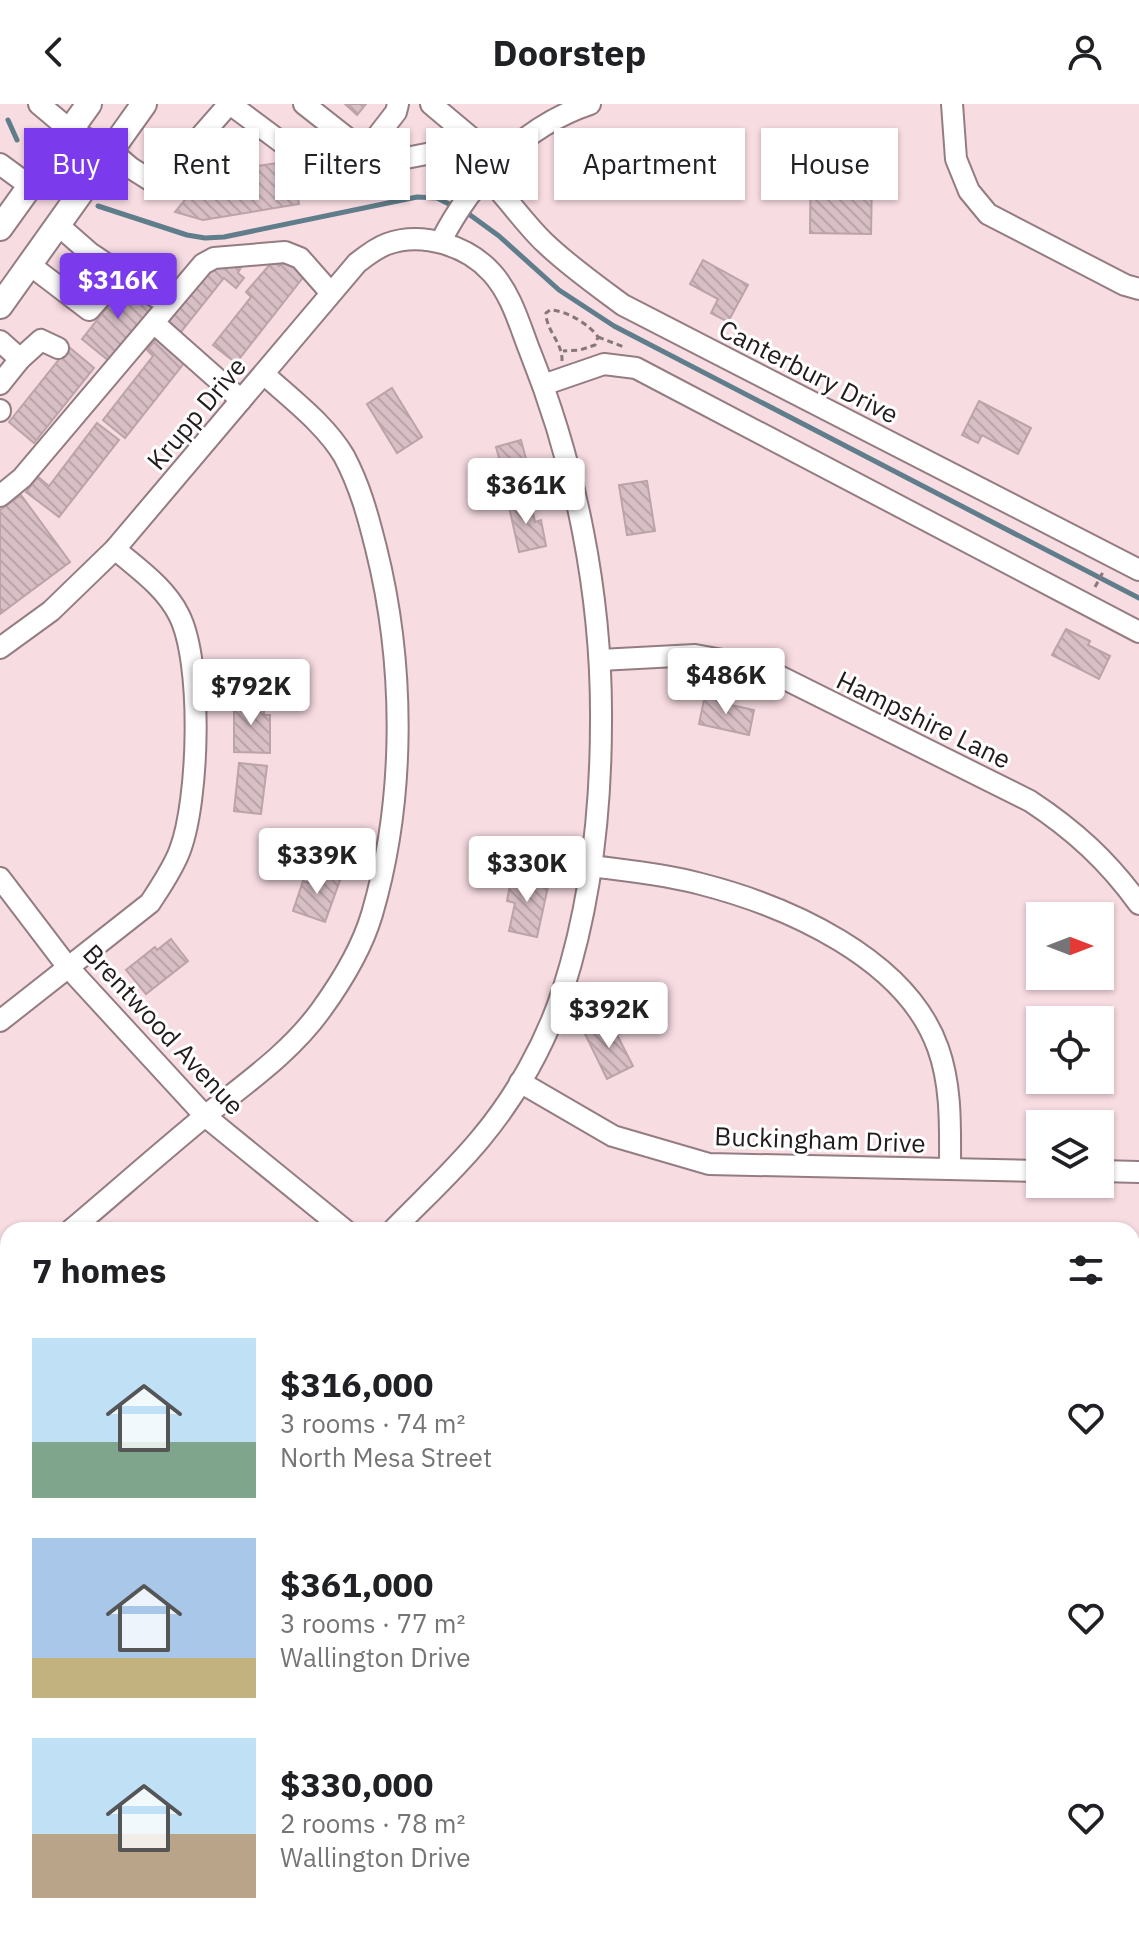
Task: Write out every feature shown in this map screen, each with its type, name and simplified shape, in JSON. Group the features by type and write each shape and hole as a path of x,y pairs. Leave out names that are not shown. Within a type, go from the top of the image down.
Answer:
{"main road":[{"path":"71,128 89,104"},
{"path":"127,128 144,104"},
{"path":"0,228 24,194"},
{"path":"0,306 76,200"}],"street":[{"path":"39,104 68,128"},
{"path":"128,163 158,185 230,104"},
{"name":"Canterbury Drive","path":"230,104 275,138"},
{"path":"304,104 331,128"},
{"path":"386,128 398,104"},
{"path":"431,104 460,128"},
{"path":"538,128 552,118 590,104"},
{"path":"952,104 956,159 969,191 988,214 1125,285 1139,289"},
{"path":"0,164 24,182"},
{"path":"401,1222 481,1138 520,1082 542,1042 562,993 580,929 592,866 599,787 600,660 586,544 569,470 543,385 509,298 494,275 478,259 441,241 467,200"},
{"name":"Canterbury Drive","path":"506,200 543,242 623,305 1139,570"},
{"path":"58,225 90,253 156,297"},
{"name":"Krupp Drive","path":"0,648 51,611 115,549 357,263 389,243 441,241"},
{"path":"0,495 22,478 203,264 214,258 285,252 300,258 330,292"},
{"path":"30,265 89,310 121,274"},
{"path":"154,323 241,400"},
{"path":"0,384 20,359 41,340 58,348"},
{"path":"0,341 20,359"},
{"path":"543,385 604,364 636,368 1139,632"},
{"path":"80,1222 285,1053 320,1012 345,975 372,916 385,850 396,760 392,633 386,589 363,497 342,454 316,421 264,374"},
{"path":"0,1021 150,903 181,848 195,759 192,660 180,616 160,587 115,549"},
{"name":"Hampshire Lane","path":"600,660 695,655 761,667 1030,801 1090,845 1116,871 1139,904"},
{"path":"592,866 697,883 743,896 844,943 888,974 917,1007 938,1047 948,1091 950,1169"},
{"name":"Brentwood Avenue","path":"0,878 67,966 205,1116 335,1222"},
{"name":"Buckingham Drive","path":"520,1082 613,1136 709,1164 1026,1171"},
{"path":"1114,1171 1139,1172"}],"path":[{"path":"561,365 563,351 547,325 546,313 550,310 559,310 570,316 592,329 598,337 595,345 563,351"},
{"path":"1094,590 1107,565"}],"building":[{"path":"345,104 366,104 357,115"},
{"path":"275,163 275,200 298,200 299,204 203,220 175,212 185,200 259,200 259,166"},
{"path":"810,200 872,200 871,234 810,233"},
{"path":"285,259 305,275 236,363 213,345 251,297 246,292 273,261 279,266"},
{"path":"703,260 748,285 728,322 711,313 718,299 690,284"},
{"path":"238,264 241,267 238,273 244,278 236,288 224,278 180,333 165,320 211,267"},
{"path":"127,282 155,304 109,361 82,339"},
{"path":"156,339 185,362 125,438 103,420 153,356 147,350"},
{"path":"69,347 94,368 34,443 9,422"},
{"path":"392,388 422,437 397,453 367,404"},
{"path":"979,401 1031,428 1018,454 982,435 978,443 962,435"},
{"path":"97,423 119,440 59,517 26,492 38,477 49,486"},
{"path":"521,440 533,486 509,493 496,447"},
{"path":"647,481 655,531 627,535 619,485"},
{"path":"21,495 70,562 0,614 0,510"},
{"path":"530,498 535,522 541,520 546,546 519,552 508,502"},
{"path":"1066,629 1110,656 1099,679 1052,655"},
{"path":"705,695 754,710 749,735 699,724"},
{"path":"234,700 264,701 264,715 270,715 270,753 234,752"},
{"path":"239,763 267,766 261,814 234,811"},
{"path":"312,870 340,880 325,922 293,911 303,881 308,883"},
{"path":"512,874 549,882 537,937 509,931 515,903 507,901"},
{"path":"171,939 188,961 146,994 126,970 155,947 157,950"},
{"path":"610,1021 633,1066 607,1079 585,1034"}],"waterway":[{"path":"8,120 17,140"},
{"path":"98,206 205,238 224,237 417,197 437,198 457,208"},
{"path":"466,212 499,236 559,290 614,326 1139,598"}]}
